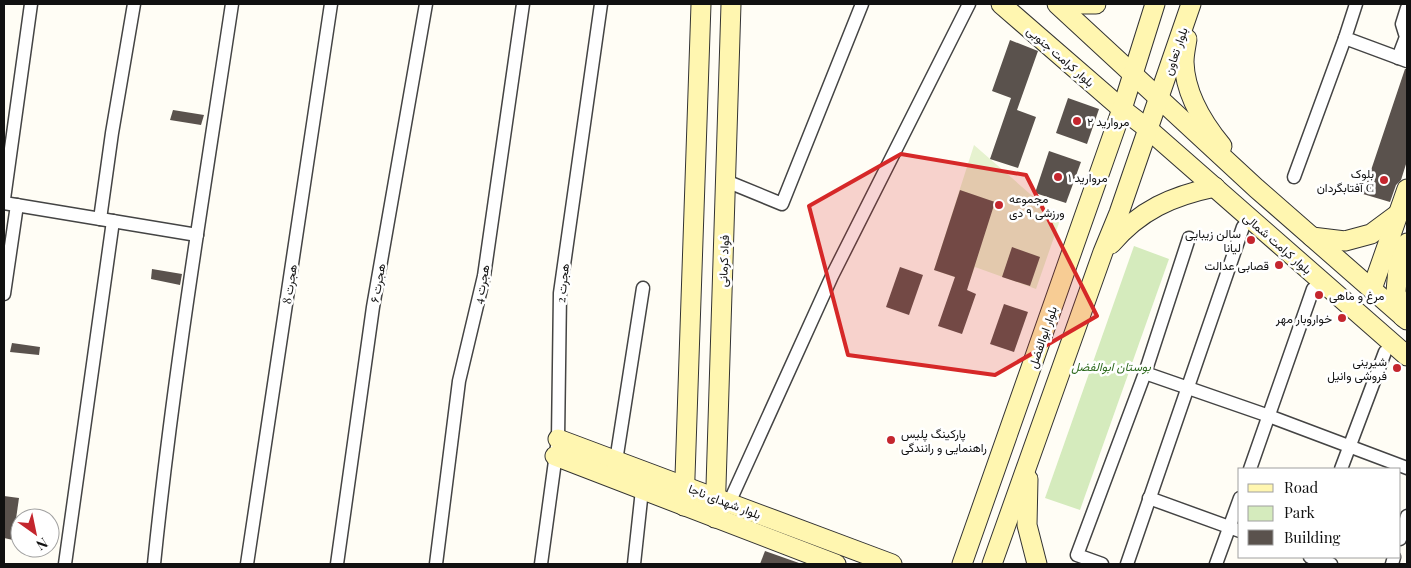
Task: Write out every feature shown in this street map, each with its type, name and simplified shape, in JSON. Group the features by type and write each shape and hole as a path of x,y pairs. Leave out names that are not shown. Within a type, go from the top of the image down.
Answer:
{"street":[{"path":"4,199 32,4"},
{"path":"65,564 107,220 112,133 134,4"},
{"path":"154,564 160,502 197,235 232,4"},
{"name":"هجرت 8","path":"247,564 331,4"},
{"name":"هجرت ۶","path":"337,564 373,307 426,4"},
{"name":"هجرت 4","path":"436,564 459,382 484,276 523,4"},
{"name":"هجرت 2","path":"541,564 557,448 560,293 601,4"},
{"path":"684,506 701,4"},
{"name":"فواد کرمانی","path":"715,518 723,501 726,181 731,4"},
{"path":"726,181 782,204 862,4"},
{"path":"723,501 832,276 969,4"},
{"name":"بلوار کرامت جنوبی","path":"1001,4 1122,109 1148,129"},
{"path":"1056,4 1256,188 1405,318"},
{"path":"1078,4 1096,4"},
{"path":"1133,74 1155,4"},
{"path":"1191,4 1184,62 1189,88 1198,112 1212,134 1256,188"},
{"name":"بلوار تعاون","path":"1148,129 1191,4"},
{"path":"1294,176 1356,4"},
{"path":"1344,38 1403,59 1407,37 1402,24 1407,8"},
{"name":"بلوار ابوالفضل","path":"962,564 1133,74"},
{"path":"992,564 1148,129"},
{"name":"بلوار کرامت شمالی","path":"1148,129 1407,356"},
{"path":"1103,252 1121,232 1141,215 1164,202 1189,193 1215,187"},
{"path":"1405,318 1396,292 1390,265 1398,214 1407,189"},
{"path":"4,203 197,235"},
{"path":"4,294 17,205"},
{"path":"1312,237 1345,241 1371,234 1398,214"},
{"path":"1127,564 1242,227"},
{"path":"1102,564 1077,555 1144,373 1189,238"},
{"path":"1372,289 1407,243"},
{"path":"616,461 643,288"},
{"path":"1250,468 1313,289"},
{"path":"1341,468 1385,352"},
{"path":"1144,373 1268,416 1407,468"},
{"name":"بلوار شهدای ناجا","path":"557,448 616,461 892,564"},
{"name":"بلوار شهدای ناجا","path":"557,448 642,490 836,564"},
{"path":"1028,464 1027,525 1037,564"},
{"path":"634,564 642,490"},
{"path":"1150,498 1235,529"},
{"path":"1216,564 1235,529 1238,510"},
{"path":"1401,537 1407,516"},
{"path":"1313,558 1330,564"}],"highlighted area":[{"path":"901,154 1026,175 1097,316 995,375 848,355 809,206"}],"green space":[{"name":"مجموعه ورزشی ۹ دی","path":"974,145 1060,220 1036,289 975,267 969,282 934,270"},
{"name":"بوستان ابوالفضل","path":"1134,246 1169,259 1080,510 1045,498"}],"building":[{"path":"1010,40 1038,51 1017,110 1036,117 1018,168 990,159 1011,98 992,91"},
{"path":"1405,69 1407,69 1407,161 1401,180 1396,185 1390,202 1363,194"},
{"name":"مروارید ۲","path":"1068,98 1099,109 1087,144 1056,133"},
{"path":"173,110 204,115 201,125 170,120"},
{"name":"مروارید ۱","path":"1049,151 1081,162 1066,203 1035,193"},
{"path":"960,190 995,202 967,290 976,294 962,334 938,326 955,277 934,270"},
{"path":"1012,247 1040,257 1030,286 1002,277"},
{"path":"900,267 923,275 909,315 886,307"},
{"path":"152,269 182,274 180,285 151,279"},
{"path":"1004,304 1028,312 1014,352 990,344"},
{"path":"12,343 40,347 39,355 10,352"},
{"path":"4,496 19,498 18,508 10,508 10,539 4,538"},
{"path":"765,551 799,563 760,564"}],"place":[{"name":"مروارید ۲","path":"1077,121"},
{"name":"مروارید ۱","path":"1058,177"},
{"name":"بلوک آفتابگردان C","path":"1384,180"},
{"name":"مجموعه ورزشی ۹ دی","path":"999,205"},
{"name":"سالن زیبایی لیانا","path":"1251,240"},
{"name":"قصابی عدالت","path":"1279,265"},
{"name":"مرغ و ماهی","path":"1319,295"},
{"name":"خواروبار مهر","path":"1342,318"},
{"name":"شیرینی فروشی وانیل","path":"1397,368"},
{"name":"پارکینگ پلیس راهنمایی و رانندگی","path":"891,440"}]}
